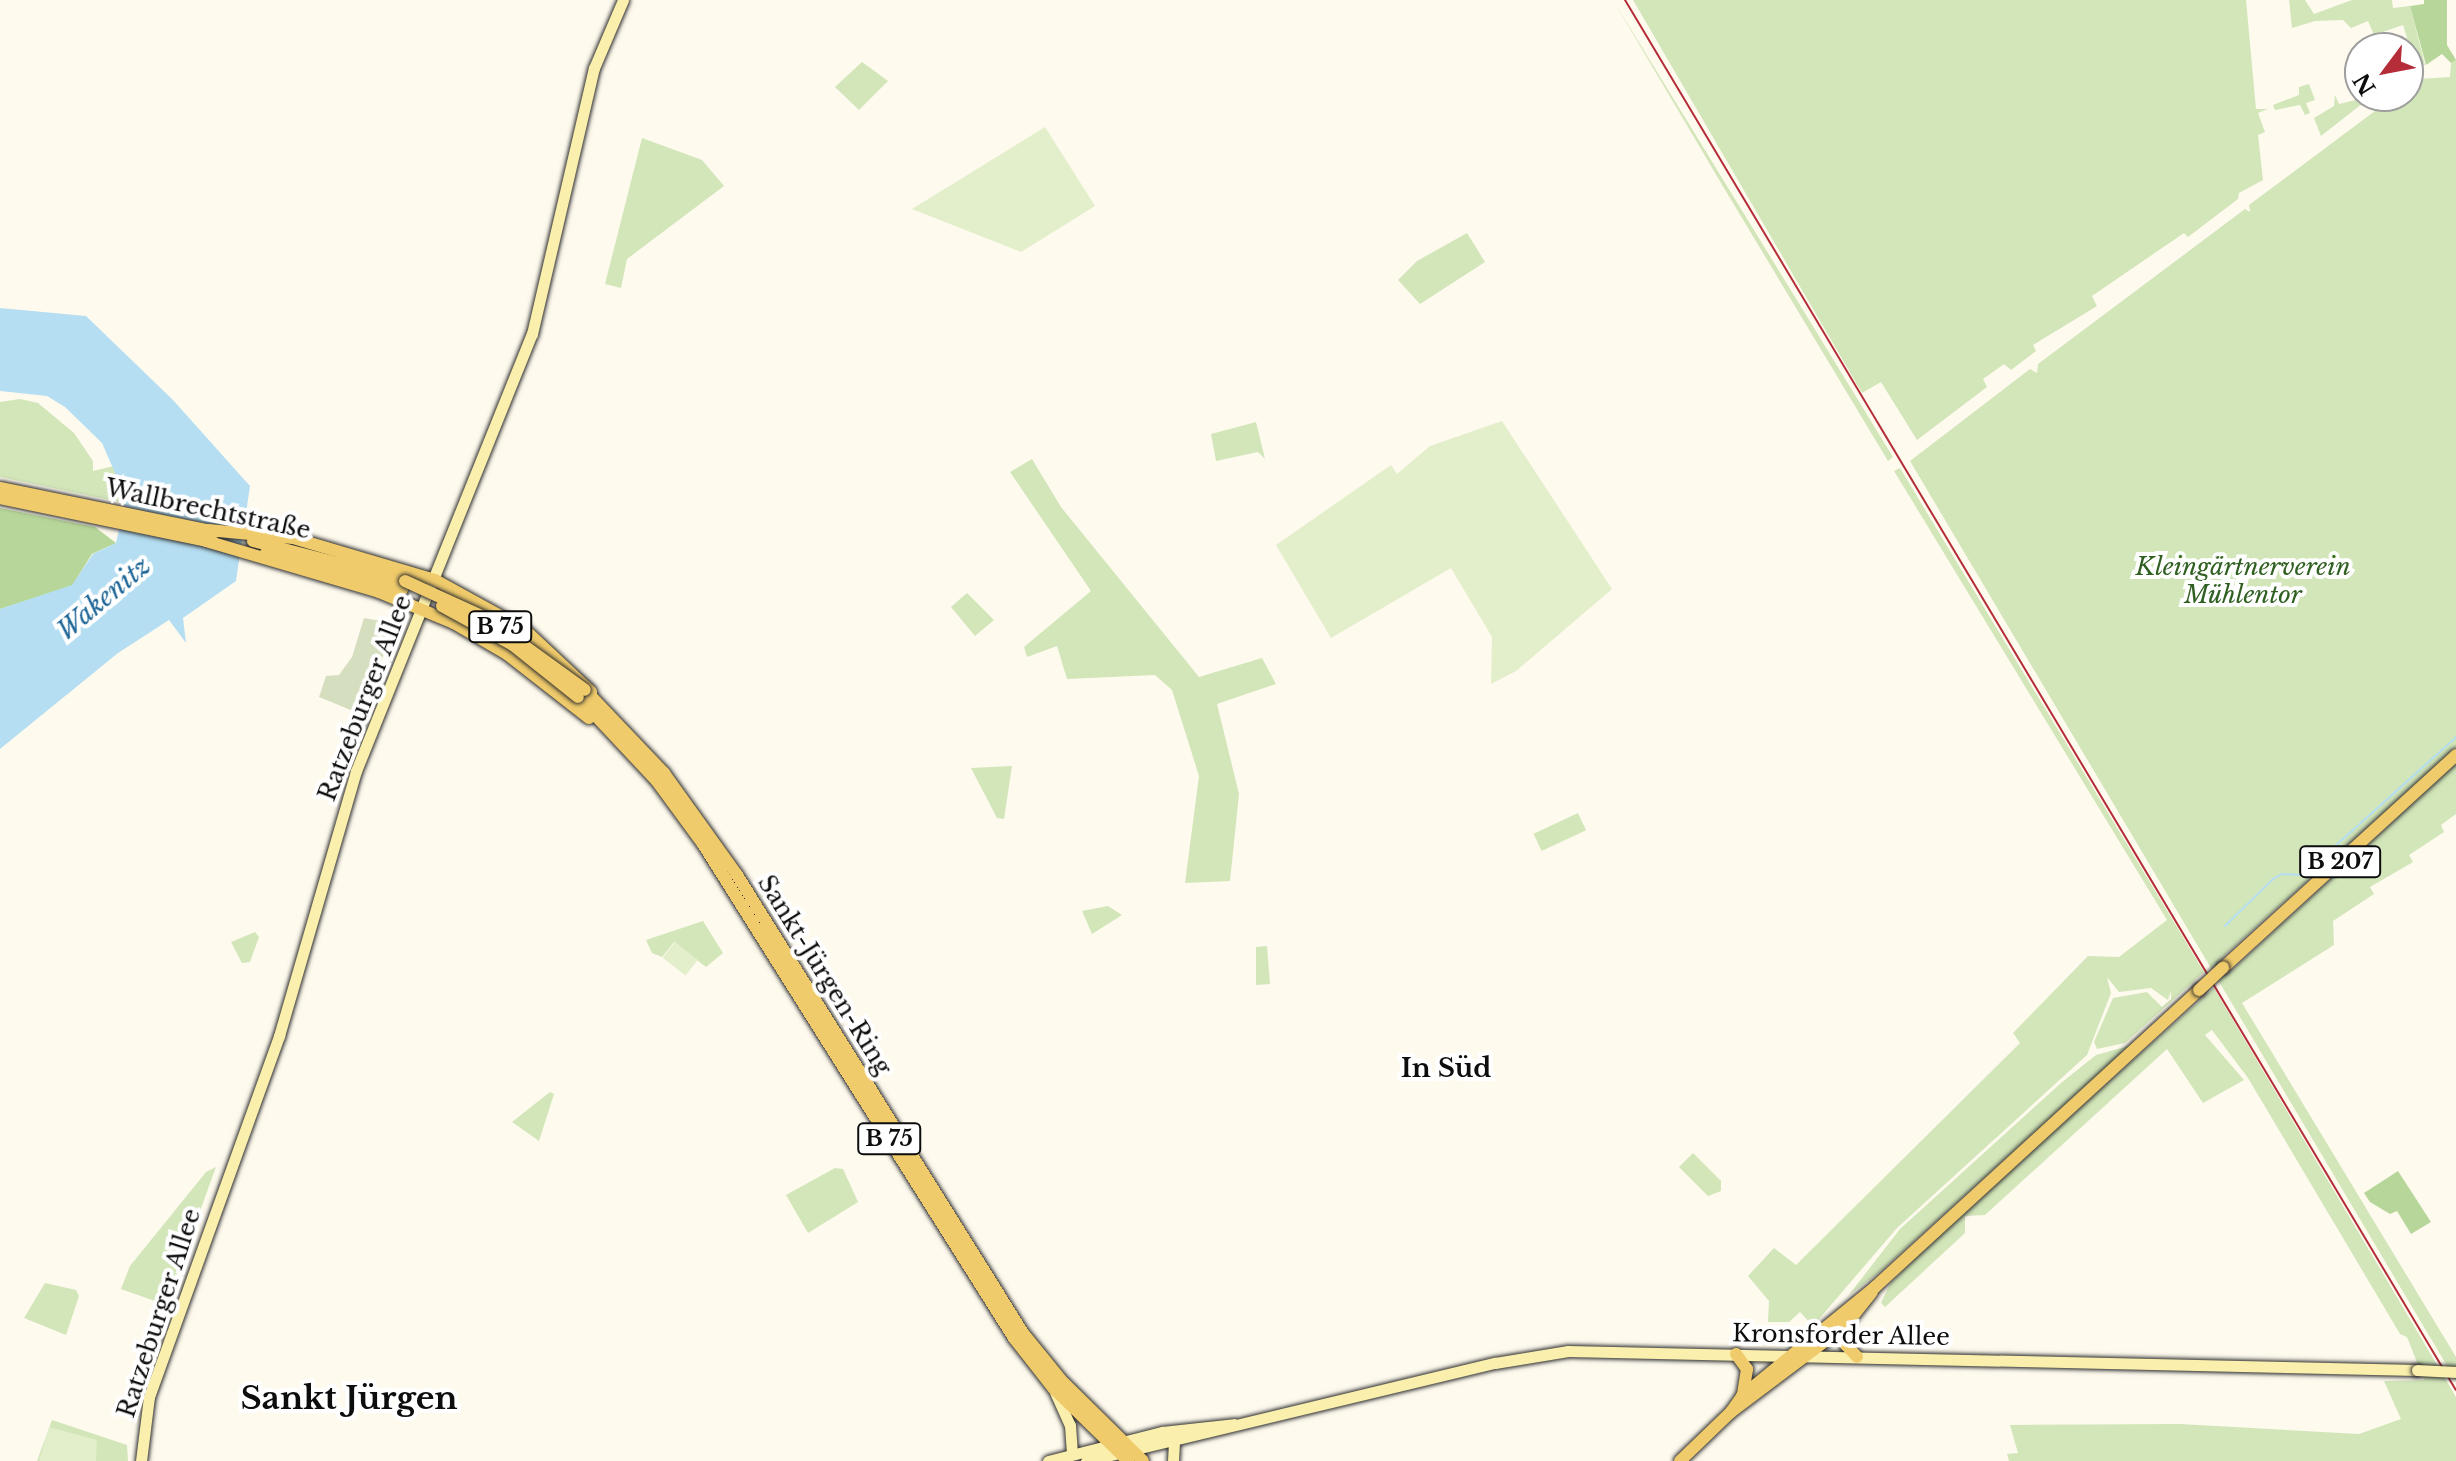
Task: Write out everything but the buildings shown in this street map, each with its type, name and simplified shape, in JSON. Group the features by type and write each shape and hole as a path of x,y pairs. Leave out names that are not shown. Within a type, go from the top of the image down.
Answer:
{"main road":[{"name":"Ratzeburger Allee","path":"141,1461 149,1397 279,1036 356,771 532,334 594,68 623,0"},
{"name":"Wallbrechtstraße","path":"0,488 55,505"},
{"name":"Wallbrechtstraße","path":"0,498 55,505 207,536 405,585"},
{"path":"207,536 293,538 405,585 435,580 548,646 608,726"},
{"path":"405,585 421,609 507,654 619,747 631,752"},
{"name":"Sankt-Jürgen-Ring","path":"405,585 492,633 590,698 664,773 737,875 1023,1333 1121,1450"},
{"name":"Sankt-Jürgen-Ring","path":"590,698 608,726 738,895 992,1306 1053,1388 1121,1450 1143,1461"},
{"name":"B 207","path":"1731,1412 1742,1396 1875,1287 2456,755"},
{"name":"B 207","path":"1680,1461 1731,1412 1845,1326 1875,1287"},
{"path":"1845,1326 1846,1345 1857,1357"},
{"name":"Kronsforder Allee","path":"1048,1461 1072,1452 1174,1443 1234,1424 1548,1353 1790,1355 2456,1372"},
{"path":"1736,1354 1749,1378 1742,1396"},
{"path":"1053,1388 1070,1425 1072,1452"},
{"name":"Kronsforder Allee","path":"1086,1461 1218,1422 1234,1424"},
{"path":"1173,1461 1174,1443"}],"green space":[{"path":"1613,0 1893,457 1888,461 1721,183"},
{"path":"1633,0 2246,0 2256,109 2268,109 2258,113 2265,132 2258,135 2263,180 2239,193 2238,199 2188,237 2184,233 2092,296 2097,306 2033,345 2036,351 2011,370 2004,364 1983,379 1987,387 1917,440 1881,382 1862,393"},
{"path":"2289,0 2305,0 2314,14 2352,0 2392,0 2393,8 2410,6 2417,32 2405,32 2403,25 2373,32 2368,21 2351,28 2343,20 2315,21 2292,28"},
{"path":"2424,0 2447,0 2447,45 2456,60 2451,63 2442,54 2426,65 2424,32 2417,32 2410,6 2424,4"},
{"name":"Kleingärtnerverein Mühlentor","path":"2456,60 2456,748 2218,961 2227,975 2456,763 2456,814 2441,825 2444,832 2409,855 2413,862 2370,887 2374,894 2333,921 2334,945 2242,1003 2456,1357 2456,1381 1910,461 2030,369 2037,373 2038,364 2245,209 2250,212 2249,205 2374,112 2424,112 2424,79 2450,77 2451,63"},
{"path":"862,62 888,81 859,110 835,87"},
{"path":"2309,84 2315,100 2306,103 2310,113 2305,115 2300,105 2275,110 2273,105 2299,95 2299,87"},
{"path":"2335,95 2339,104 2344,103 2344,112 2352,112 2321,136 2314,118 2334,106"},
{"path":"1045,127 1095,206 1021,252 912,209"},
{"path":"642,138 702,160 724,186 627,259 621,288 605,284"},
{"path":"1467,233 1485,262 1420,304 1398,280 1417,261"},
{"path":"20,399 38,403 74,433 93,461 93,471 114,466 125,503 0,477 0,402"},
{"path":"1502,421 1612,589 1516,671 1491,684 1492,637 1451,568 1331,638 1276,545 1391,465 1397,474 1430,446"},
{"path":"1256,422 1265,459 1258,452 1216,461 1211,434"},
{"path":"1032,459 1061,507 1199,677 1262,658 1276,684 1217,704 1239,794 1230,881 1185,883 1199,776 1172,690 1155,675 1067,679 1057,646 1027,657 1024,647 1091,591 1010,472"},
{"path":"1900,468 2204,972 2125,1043 2097,1049 2094,1042 2113,998 2147,992 2162,1007 2171,999 2171,991 2168,1000 2151,988 2119,992 2107,977 2111,993 2087,1055 1897,1228 1813,1326 1800,1312 1789,1322 1768,1322 1769,1301 1748,1276 1774,1248 1796,1265 2020,1043 2013,1033 2088,956 2119,957 2167,920 1894,471"},
{"path":"0,508 95,527 116,543 92,554 72,586 0,609"},
{"path":"967,593 994,620 975,636 951,607"},
{"path":"364,618 397,624 358,713 319,697 326,676 339,675 352,657"},
{"path":"1012,766 1004,819 997,818 971,768"},
{"path":"1578,813 1586,830 1542,851 1534,834"},
{"path":"1108,906 1122,915 1092,934 1082,911"},
{"path":"703,921 723,953 706,967 674,942 662,957 652,953 646,940"},
{"path":"255,932 259,937 250,962 242,963 231,942"},
{"path":"675,942 698,960 686,976 663,958"},
{"path":"1267,946 1270,984 1256,985 1256,947"},
{"path":"2214,988 2456,1397 2456,1461 2009,1461 2007,1454 2018,1453 2010,1425 2180,1424 2359,1434 2401,1419 2384,1381 2424,1380 2407,1337 2400,1334 2248,1078 2212,1030 2205,1035 2244,1080 2203,1103 2167,1049 1985,1215 1965,1216 1965,1233 1885,1307 1881,1303 1890,1284 1947,1226"},
{"path":"2183,998 1882,1270 1848,1296 1900,1229 2061,1083 2096,1055 2128,1046"},
{"path":"550,1092 554,1094 539,1141 512,1122"},
{"path":"1693,1153 1721,1181 1721,1191 1708,1196 1679,1167"},
{"path":"216,1167 166,1305 121,1289 130,1266 206,1172"},
{"path":"835,1168 843,1169 858,1202 808,1233 786,1195"},
{"path":"2398,1171 2431,1222 2411,1234 2397,1211 2390,1214 2370,1202 2364,1193"},
{"path":"45,1283 76,1290 79,1296 66,1335 24,1318"},
{"path":"52,1420 127,1445 128,1461 37,1461"},
{"path":"49,1427 97,1440 96,1461 39,1461"}],"water":[{"name":"Wakenitz","path":"0,308 86,316 173,400 250,486 236,581 183,618 186,643 169,620 118,653 0,749 0,609 72,585 93,554 116,543 126,498 102,443 65,407 47,396 0,391"}],"waterway":[{"path":"2225,926 2273,879 2282,874 2303,875 2456,737"}],"railway":[{"path":"1625,0 2456,1390"}],"district":[{"name":"In Süd","path":"1446,1069"},
{"name":"Sankt Jürgen","path":"349,1398"}]}
